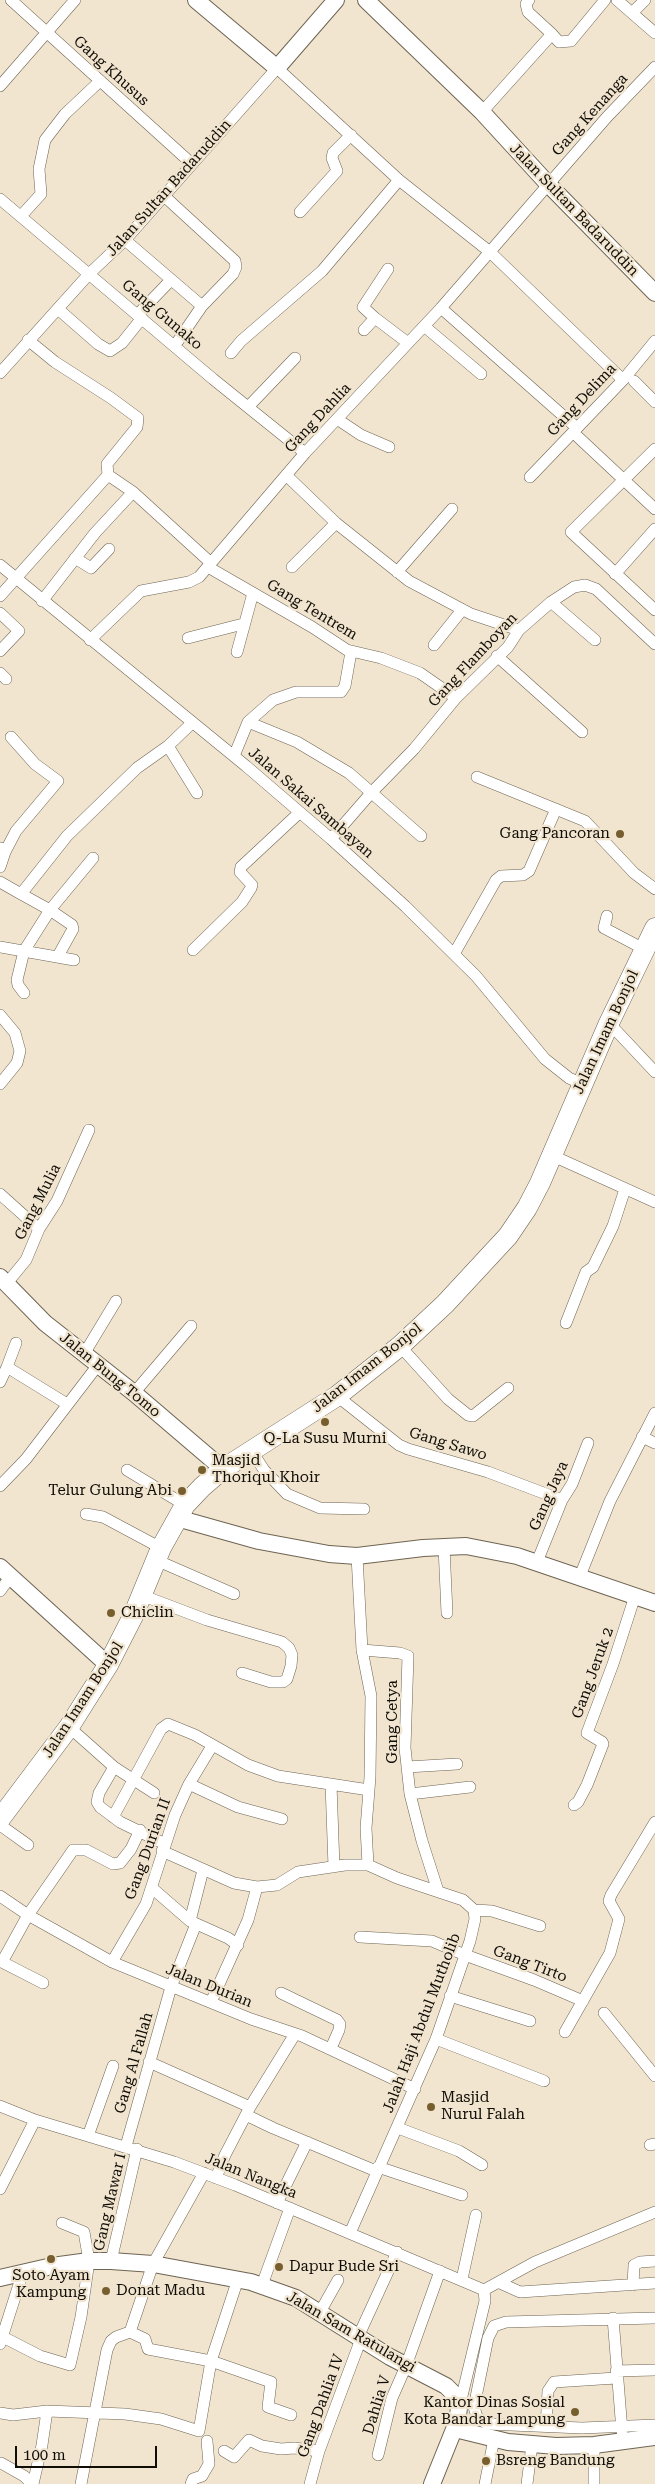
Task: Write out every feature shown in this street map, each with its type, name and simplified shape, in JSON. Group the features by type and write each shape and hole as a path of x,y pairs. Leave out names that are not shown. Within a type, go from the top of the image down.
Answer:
{"highway":[{"name":"Jalan Imam Bonjol","path":"0,1819 69,1727 108,1665 158,1554 181,1511 202,1486 251,1450 337,1396 400,1346 445,1304 508,1236 527,1208 609,1023 655,928"}],"street":[{"name":"Gang Khusus","path":"11,0 191,163"},
{"path":"0,86 75,0"},
{"path":"196,0 276,68 399,180 490,252 628,380 655,402"},
{"name":"Jalan Sultan Badaruddin","path":"0,373 89,274 125,240 336,0"},
{"name":"Jalan Sultan Badaruddin","path":"366,0 482,112 548,184 655,293"},
{"path":"529,0 526,4 528,12 559,42 570,41 605,0"},
{"path":"617,0 655,33"},
{"path":"632,13 644,0"},
{"path":"482,112 552,34"},
{"name":"Gang Kenanga","path":"548,184 655,67"},
{"path":"21,216 41,194 39,169 45,140 65,114 100,81"},
{"path":"300,212 336,170 332,158 333,153 351,136"},
{"path":"231,353 241,341 322,271 399,180"},
{"name":"Gang Dahlia","path":"90,640 141,591 189,582 198,577 305,453 441,308 548,184"},
{"path":"163,195 235,261 236,267 233,274 202,306 178,341"},
{"name":"Gang Gunako","path":"0,199 89,274 142,315 305,453"},
{"path":"125,240 202,306"},
{"path":"388,270 363,307 408,343"},
{"path":"58,309 98,344 110,350 122,342 171,280"},
{"path":"441,308 578,433 655,509"},
{"path":"364,330 375,318"},
{"path":"424,326 481,374"},
{"path":"0,596 38,551 108,475 107,464 137,426 138,418 111,398 54,362 28,340"},
{"name":"Gang Delima","path":"530,478 578,433 628,380 655,341"},
{"path":"249,406 295,358"},
{"path":"337,419 361,435 389,447"},
{"path":"655,448 571,532 655,610"},
{"name":"Gang Tentrem","path":"108,475 133,492 209,565 351,652 381,658 420,673 456,698"},
{"path":"286,475 336,523 397,572 429,594 462,610 519,630"},
{"path":"42,601 113,512 133,492"},
{"path":"397,572 452,509"},
{"path":"292,567 336,523"},
{"path":"615,574 655,529"},
{"path":"75,558 91,568 109,549"},
{"name":"Jalan Sakai Sambayan","path":"0,565 234,756 331,839 405,906 476,976 545,1059 569,1078 582,1084"},
{"name":"Gang Flamboyan","path":"331,839 371,793 414,749 456,698 508,647 519,630 551,602 574,587 580,585 591,586 655,644"},
{"path":"236,652 253,593"},
{"path":"551,602 594,640"},
{"path":"434,645 462,610"},
{"path":"0,613 19,631 0,651"},
{"path":"188,638 243,624"},
{"path":"234,756 248,722 263,706 279,697 296,692 341,692 345,686 351,652"},
{"path":"497,656 582,732"},
{"path":"248,722 297,742 349,773 421,836"},
{"path":"21,894 67,836 137,768 168,746 192,723"},
{"path":"0,867 3,849 58,781 35,764 11,737"},
{"path":"168,746 197,793"},
{"path":"477,777 585,821 634,873 655,889"},
{"path":"454,954 496,880 501,876 523,875 529,871 556,809"},
{"path":"193,950 242,902 252,888 240,872 241,867 300,813"},
{"path":"24,993 17,980 24,951 50,910 93,858"},
{"path":"0,882 50,910 72,925 58,956"},
{"path":"607,916 604,928 644,949"},
{"path":"0,947 74,960"},
{"path":"0,1015 15,1033 20,1051 17,1063 0,1084"},
{"path":"609,1023 655,1072"},
{"name":"Gang Mulia","path":"3,1280 26,1260 39,1229 56,1201 89,1130"},
{"path":"551,1155 655,1202"},
{"path":"566,1323 586,1272 593,1267 613,1226 625,1188"},
{"path":"0,1194 39,1229"},
{"name":"Jalan Bung Tomo","path":"3,1280 45,1324 134,1393 224,1469"},
{"path":"84,1354 116,1301"},
{"path":"134,1393 191,1326"},
{"path":"0,1382 16,1343"},
{"path":"400,1346 448,1399 471,1416 508,1388"},
{"path":"0,1486 26,1459 98,1365"},
{"path":"7,1367 67,1404"},
{"name":"Gang Sawo","path":"337,1396 399,1445 488,1472 562,1500"},
{"path":"580,1576 610,1501 655,1413"},
{"path":"642,1438 655,1444"},
{"name":"Gang Jaya","path":"537,1562 588,1443"},
{"path":"251,1450 264,1470 287,1494 320,1508 364,1509"},
{"path":"127,1470 181,1511 278,1546 329,1554 357,1556 466,1546 518,1556 655,1603"},
{"path":"86,1514 103,1517 158,1554 234,1594"},
{"path":"444,1547 447,1613"},
{"path":"357,1556 362,1650 371,1696 369,1790 366,1828 368,1865"},
{"path":"0,1591 5,1571 108,1665"},
{"path":"141,1595 207,1620 282,1642 292,1655 292,1666 287,1679 283,1682 271,1682 242,1673"},
{"name":"Gang Jeruk 2","path":"574,1805 578,1802 587,1785 603,1744 587,1733 613,1664 635,1596"},
{"name":"Gang Cetya","path":"362,1650 400,1653 408,1656 405,1748 410,1794 422,1841 438,1890"},
{"path":"112,1817 161,1730 168,1724 173,1724 248,1764 278,1776 369,1790"},
{"path":"69,1727 114,1767 154,1793"},
{"name":"Gang Durian II","path":"112,1962 146,1904 164,1848 189,1784 212,1746"},
{"path":"407,1768 457,1764"},
{"path":"114,1767 99,1793 97,1802 100,1807 112,1817 140,1830 164,1848 203,1870 234,1883 257,1887 276,1885 298,1872 368,1865 397,1878 438,1890 463,1900 474,1910 492,1911 540,1926"},
{"path":"189,1784 238,1807 282,1819"},
{"path":"330,1784 334,1867"},
{"path":"410,1794 470,1786"},
{"path":"565,2032 610,1953 617,1927 617,1913 609,1901 611,1895 655,1822"},
{"path":"0,1825 28,1845"},
{"path":"43,1983 1,1961 28,1915 73,1850 86,1850 113,1864 120,1863 131,1849 140,1830"},
{"name":"Gang Al Fallah","path":"132,2148 149,2062 193,1923 203,1870"},
{"path":"211,2002 238,1945 254,1905 257,1887"},
{"path":"152,1888 193,1923 228,1938 238,1945"},
{"name":"Jalan Durian","path":"2,1900 112,1962 171,1988 331,2048 415,2089"},
{"name":"Jalah Haji Abdul Mutholib","path":"350,2233 377,2169 398,2128 436,2038 473,1930 474,1910"},
{"name":"Gang Tirto","path":"360,1937 421,1939 440,1944 583,2001"},
{"path":"281,1992 337,2020 340,2024 339,2030 331,2048"},
{"path":"450,1996 530,2021"},
{"path":"604,2013 655,2076"},
{"path":"216,2178 231,2142 294,2034"},
{"path":"436,2038 544,2081"},
{"path":"149,2062 307,2142 377,2169 462,2195"},
{"path":"88,2136 113,2066"},
{"name":"Jalan Nangka","path":"0,2106 35,2120 132,2148 204,2173 462,2279 484,2290"},
{"path":"0,2189 35,2120"},
{"path":"398,2128 459,2151 482,2164"},
{"path":"276,2203 307,2142"},
{"name":"Gang Mawar I","path":"111,2261 132,2148"},
{"path":"81,2484 107,2350 111,2341 116,2337 130,2332 153,2264 204,2173"},
{"path":"262,2285 290,2208"},
{"path":"432,2484 456,2429 459,2408 485,2301 484,2290 500,2283 535,2262 655,2212"},
{"path":"462,2279 476,2216"},
{"path":"22,2275 2,2340 40,2356 70,2365 81,2317 89,2261 84,2232 62,2223"},
{"name":"Gang Dahlia IV","path":"310,2484 318,2452 360,2338 397,2252"},
{"name":"Jalan Sam Ratulangi","path":"0,2278 22,2275 52,2266 89,2261 111,2261 153,2264 262,2285 296,2298 406,2366 446,2386 453,2393 459,2408"},
{"path":"633,2285 634,2265 640,2262 655,2261"},
{"name":"Dahlia V","path":"378,2454 392,2398 406,2366 440,2271"},
{"path":"199,2431 211,2361 238,2279"},
{"path":"320,2312 338,2280"},
{"path":"500,2283 520,2292 655,2283"},
{"path":"613,2318 622,2434"},
{"path":"655,2318 506,2322 494,2326 488,2338 474,2407 477,2417 487,2424 582,2428 622,2434 655,2436"},
{"name":"Gang Dahlia IV","path":"130,2332 145,2339 148,2349 211,2361 271,2382 268,2406 291,2415"},
{"path":"546,2427 548,2391 554,2382 655,2370"},
{"path":"32,2484 42,2446 46,2411"},
{"path":"0,2413 13,2415 46,2411 151,2417 199,2431 216,2446 234,2457 249,2440 262,2446 318,2452"},
{"path":"456,2429 532,2445 594,2445 622,2434 655,2425"},
{"path":"485,2484 494,2438"},
{"path":"527,2484 532,2445"},
{"path":"594,2445 594,2484"},
{"path":"191,2484 194,2479 202,2476 216,2446"},
{"path":"1,2464 24,2476 32,2484"}],"place":[{"name":"Gang Pancoran","path":"620,834"},
{"name":"Q-La Susu Murni","path":"325,1422"},
{"name":"Masjid Thoriqul Khoir","path":"202,1470"},
{"name":"Telur Gulung Abi","path":"182,1491"},
{"name":"Chiclin","path":"111,1613"},
{"name":"Masjid Nurul Falah","path":"431,2107"},
{"name":"Soto Ayam Kampung","path":"51,2259"},
{"name":"Dapur Bude Sri","path":"279,2267"},
{"name":"Donat Madu","path":"106,2291"},
{"name":"Kantor Dinas Sosial Kota Bandar Lampung","path":"575,2412"},
{"name":"Bsreng Bandung","path":"486,2461"}]}
